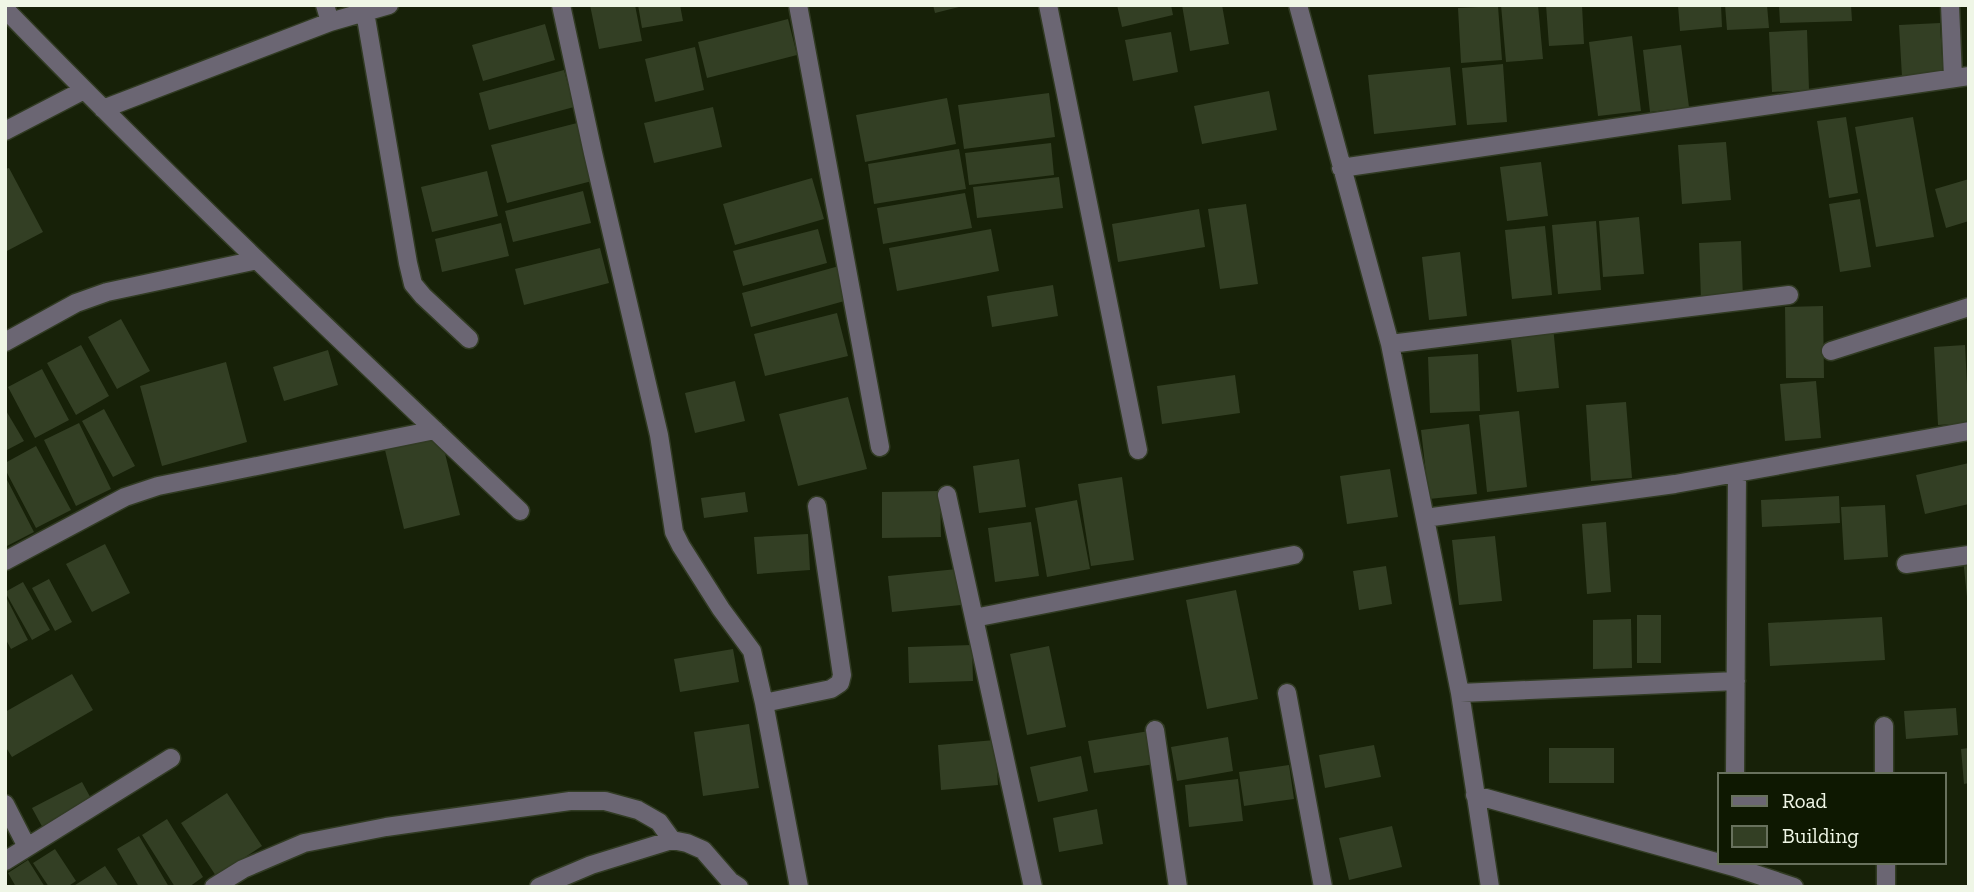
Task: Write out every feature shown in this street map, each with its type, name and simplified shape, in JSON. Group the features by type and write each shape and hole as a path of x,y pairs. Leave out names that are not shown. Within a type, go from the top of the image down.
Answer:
{"street":[{"path":"103,109 327,14 365,12 389,5"},
{"path":"561,5 659,435 674,532 721,609 752,651 799,887"},
{"path":"798,5 880,447"},
{"path":"1048,5 1138,450"},
{"path":"1298,5 1390,344 1460,693 1490,887"},
{"path":"1341,168 1961,77 1951,5"},
{"path":"5,9 257,260 520,511"},
{"path":"365,12 413,284 469,339"},
{"path":"5,131 84,90"},
{"path":"5,342 76,303 107,292 257,260"},
{"path":"1390,344 1789,295"},
{"path":"1831,351 1969,307"},
{"path":"5,561 125,497 158,486 435,430"},
{"path":"1424,518 1675,484 1969,431"},
{"path":"1735,773 1737,472"},
{"path":"947,495 1033,887"},
{"path":"764,703 831,689 840,683 842,675 817,506"},
{"path":"974,618 1294,555"},
{"path":"1906,564 1969,555"},
{"path":"1460,693 1736,681"},
{"path":"1287,693 1323,887"},
{"path":"1884,726 1884,773"},
{"path":"1155,730 1178,887"},
{"path":"5,861 171,758"},
{"path":"1475,795 1718,860"},
{"path":"214,887 243,869 304,843 386,827 570,801 605,801 638,810 659,822 672,840"},
{"path":"5,804 27,847"},
{"path":"539,887 591,865 672,840 703,850 730,881 740,887"},
{"path":"1734,864 1794,887"},
{"path":"1886,864 1886,887"}],"building":[{"path":"590,5 635,5 642,41 599,49"},
{"path":"638,5 680,5 683,21 642,28"},
{"path":"933,5 963,5 963,6 935,13"},
{"path":"1117,5 1171,5 1173,15 1122,27"},
{"path":"1182,5 1222,5 1229,44 1190,51"},
{"path":"1501,5 1538,5 1543,59 1506,62"},
{"path":"1546,5 1582,5 1584,44 1549,46"},
{"path":"1678,5 1721,5 1722,27 1680,31"},
{"path":"1725,5 1767,5 1769,28 1727,30"},
{"path":"1779,5 1851,5 1852,21 1780,23"},
{"path":"1498,6 1502,60 1461,63 1458,8"},
{"path":"788,19 797,55 707,78 698,42"},
{"path":"1940,23 1943,74 1902,77 1899,25"},
{"path":"545,24 555,60 483,81 472,45"},
{"path":"1807,30 1809,90 1772,92 1769,32"},
{"path":"1171,32 1178,72 1133,81 1125,40"},
{"path":"1632,36 1641,111 1598,116 1589,42"},
{"path":"1681,45 1689,107 1650,112 1643,50"},
{"path":"695,47 704,90 655,102 645,59"},
{"path":"1503,64 1507,122 1467,125 1462,68"},
{"path":"1450,67 1456,125 1374,134 1368,75"},
{"path":"564,70 574,107 489,130 479,93"},
{"path":"1269,91 1277,130 1202,144 1194,106"},
{"path":"1049,93 1055,137 964,149 958,105"},
{"path":"947,98 956,144 865,162 856,115"},
{"path":"713,107 722,147 654,163 644,123"},
{"path":"1846,117 1858,193 1829,198 1817,121"},
{"path":"1913,117 1934,237 1876,247 1855,127"},
{"path":"577,123 592,181 507,203 491,145"},
{"path":"1726,142 1731,200 1682,204 1678,145"},
{"path":"1051,143 1054,175 969,185 965,153"},
{"path":"959,149 966,189 874,204 868,164"},
{"path":"1541,162 1548,216 1507,221 1500,167"},
{"path":"9,168 43,232 5,252 5,169"},
{"path":"487,171 498,216 432,232 421,187"},
{"path":"1059,177 1063,208 977,218 973,187"},
{"path":"812,178 824,219 735,245 723,204"},
{"path":"1969,179 1969,221 1946,228 1935,189"},
{"path":"583,191 591,223 513,242 505,211"},
{"path":"965,193 972,228 883,244 877,208"},
{"path":"1860,199 1871,267 1840,272 1829,204"},
{"path":"1246,204 1258,284 1220,289 1208,209"},
{"path":"1199,209 1205,247 1118,262 1112,224"},
{"path":"1639,217 1644,274 1603,277 1599,221"},
{"path":"1596,221 1601,290 1558,294 1552,225"},
{"path":"501,223 509,256 442,272 435,239"},
{"path":"1545,226 1552,295 1512,299 1505,230"},
{"path":"818,229 827,263 743,286 733,251"},
{"path":"991,229 999,271 897,291 889,248"},
{"path":"1741,241 1743,299 1701,300 1699,243"},
{"path":"600,248 609,283 524,305 515,269"},
{"path":"1460,252 1467,316 1429,320 1422,257"},
{"path":"839,266 848,300 751,327 742,293"},
{"path":"1053,285 1058,316 992,327 987,296"},
{"path":"1823,306 1824,378 1786,378 1785,307"},
{"path":"837,313 848,356 765,376 754,334"},
{"path":"121,319 150,371 117,389 88,337"},
{"path":"1553,326 1559,388 1517,392 1510,330"},
{"path":"81,345 109,396 76,415 47,363"},
{"path":"1965,345 1969,423 1938,425 1934,347"},
{"path":"328,350 338,385 284,401 273,367"},
{"path":"1478,354 1480,411 1430,413 1428,357"},
{"path":"226,362 247,442 162,466 140,386"},
{"path":"42,369 69,420 35,438 8,387"},
{"path":"1235,375 1240,413 1162,424 1157,386"},
{"path":"735,381 745,421 695,433 685,393"},
{"path":"1816,381 1821,438 1785,441 1780,384"},
{"path":"848,397 867,469 798,486 779,414"},
{"path":"1626,402 1632,478 1591,481 1586,405"},
{"path":"5,409 24,441 5,451"},
{"path":"104,409 135,466 113,477 82,421"},
{"path":"1519,411 1527,487 1487,492 1479,415"},
{"path":"79,423 111,489 76,506 44,440"},
{"path":"1469,424 1477,494 1429,499 1421,430"},
{"path":"441,437 460,515 404,529 385,450"},
{"path":"36,446 71,510 36,528 5,469 5,463"},
{"path":"1019,459 1026,507 979,513 973,466"},
{"path":"1969,463 1969,504 1925,514 1916,475"},
{"path":"1390,469 1398,517 1347,524 1340,476"},
{"path":"5,476 34,532 5,547"},
{"path":"1122,477 1134,560 1091,566 1078,484"},
{"path":"940,491 941,537 882,538 882,492"},
{"path":"745,492 748,512 704,518 701,498"},
{"path":"1839,496 1840,523 1762,527 1761,500"},
{"path":"1077,500 1090,569 1047,577 1035,508"},
{"path":"1885,505 1888,557 1844,560 1841,507"},
{"path":"1031,522 1039,576 995,582 988,528"},
{"path":"1606,522 1611,592 1587,594 1582,524"},
{"path":"808,534 810,570 757,574 754,537"},
{"path":"1495,536 1502,601 1459,605 1452,540"},
{"path":"105,544 130,593 92,612 66,564"},
{"path":"1963,558 1969,558 1969,597 1967,597"},
{"path":"1386,566 1392,604 1359,610 1353,571"},
{"path":"957,569 961,605 892,612 888,576"},
{"path":"49,579 72,622 55,631 32,588"},
{"path":"23,582 50,630 32,640 5,592"},
{"path":"1236,590 1258,699 1207,709 1186,600"},
{"path":"5,595 28,640 11,649 5,638"},
{"path":"1637,615 1661,615 1661,663 1637,663"},
{"path":"1882,617 1885,660 1770,666 1768,623"},
{"path":"1631,619 1632,668 1593,669 1593,620"},
{"path":"972,645 973,681 909,683 908,647"},
{"path":"1049,646 1066,727 1027,735 1010,654"},
{"path":"733,649 739,682 680,692 674,659"},
{"path":"72,674 93,710 12,757 5,746 5,712"},
{"path":"1956,708 1958,735 1906,739 1904,711"},
{"path":"749,724 759,788 703,796 694,732"},
{"path":"1149,731 1155,764 1094,773 1088,741"},
{"path":"1228,737 1233,771 1177,781 1171,747"},
{"path":"995,740 998,785 941,790 938,745"},
{"path":"1374,745 1381,777 1325,788 1319,755"},
{"path":"1549,748 1614,748 1614,783 1549,783"},
{"path":"1969,748 1969,783 1964,784 1961,749"},
{"path":"1081,756 1088,791 1038,802 1030,767"},
{"path":"1289,765 1294,799 1244,806 1239,772"},
{"path":"1238,779 1243,821 1189,827 1185,785"},
{"path":"82,782 94,804 44,830 32,808"},
{"path":"227,793 262,846 216,876 181,823"},
{"path":"1097,809 1103,844 1059,852 1053,818"},
{"path":"167,819 203,877 189,887 175,887 142,835"},
{"path":"1392,826 1402,867 1349,880 1339,838"},
{"path":"139,836 169,887 139,887 117,849"},
{"path":"55,849 76,881 67,887 49,887 33,863"},
{"path":"28,860 45,887 16,887 8,873"},
{"path":"105,866 119,887 72,887"}]}
